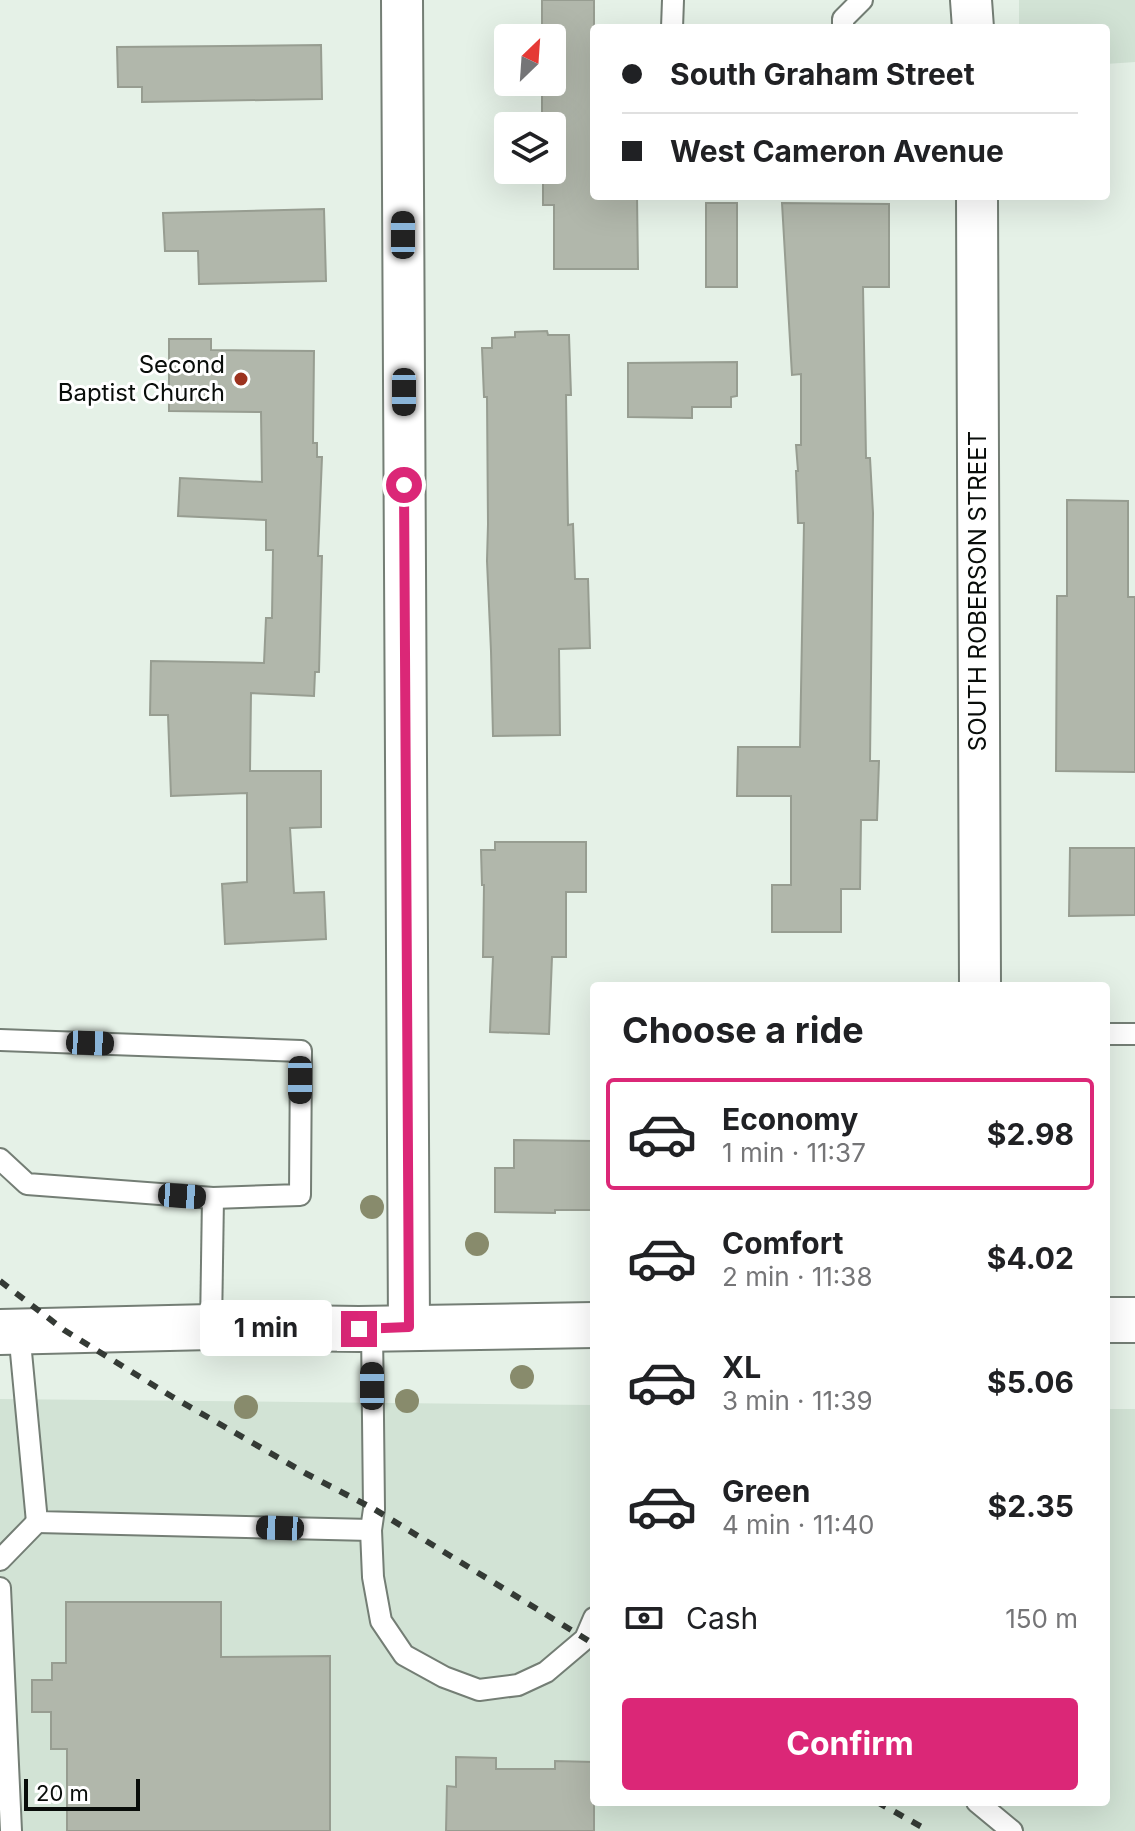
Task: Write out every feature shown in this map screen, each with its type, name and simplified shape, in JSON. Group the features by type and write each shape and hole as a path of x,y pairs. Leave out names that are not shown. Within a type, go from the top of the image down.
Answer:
{"street":[{"path":"390,1328 402,0"},
{"path":"971,0 973,24"},
{"name":"SOUTH ROBERSON STREET","path":"977,200 980,982"},
{"path":"1110,1320 1135,1320"},
{"path":"10,1331 590,1325"}],"lane":[{"path":"672,24 673,0"},
{"path":"843,24 843,19 862,0"},
{"path":"1110,1034 1135,1034"},
{"path":"0,1040 301,1051 300,1195 213,1198 27,1184 0,1159"},
{"path":"211,1327 213,1198"},
{"path":"390,1328 371,1530 373,1577 381,1621 404,1655 444,1677 479,1690 518,1685 546,1672 585,1639 590,1630"},
{"path":"10,1331 37,1522"},
{"path":"0,1560 37,1522 371,1530"},
{"path":"0,1588 11,1831"},
{"path":"982,1806 1012,1831"}],"shaded area":[{"path":"1019,0 1135,0 1135,62 1110,64 1110,24 1019,24"},
{"path":"0,1399 590,1405 590,1806 1110,1806 1110,1409 1135,1409 1135,1831 0,1831"}],"building":[{"path":"542,0 594,0 594,24 590,24 590,200 637,200 638,269 554,269 554,205 543,205 543,184 566,184 566,112 542,112 542,96 566,96 566,24 542,24"},
{"path":"321,45 322,99 142,102 142,87 118,87 117,47"},
{"path":"706,203 737,203 737,287 706,287"},
{"path":"782,203 889,204 889,287 863,287 866,458 870,458 873,513 870,761 879,761 877,820 861,820 860,889 841,889 841,932 772,932 772,885 791,885 791,796 737,796 738,747 800,747 804,523 798,523 796,445 801,445 801,374 792,375"},
{"path":"324,209 326,281 199,284 198,251 165,251 163,213"},
{"path":"547,331 548,335 569,335 571,395 566,395 568,525 573,524 575,579 588,579 590,648 559,649 560,735 493,736 487,561 487,397 484,397 482,348 492,348 492,338 515,337 515,332"},
{"path":"169,339 211,339 211,350 314,351 313,443 317,443 317,457 322,457 318,556 322,556 319,672 315,672 314,696 251,693 250,771 321,771 321,827 290,828 294,893 324,892 326,939 225,944 222,884 247,882 247,793 171,796 168,715 150,715 151,661 264,663 266,618 272,618 273,550 266,550 266,520 178,516 180,478 262,482 261,412 169,411"},
{"path":"737,362 737,396 731,397 731,407 692,407 692,418 628,417 628,363"},
{"path":"1067,500 1128,501 1128,597 1135,597 1135,772 1056,771 1057,596 1067,596"},
{"path":"495,842 586,842 586,892 566,892 566,957 552,957 549,1034 490,1032 493,957 483,957 481,850 495,850"},
{"path":"1070,848 1135,848 1135,915 1069,916"},
{"path":"514,1140 590,1141 590,1210 495,1212 495,1168 514,1168"},
{"path":"66,1602 221,1602 221,1657 330,1656 330,1831 67,1831 67,1749 51,1749 51,1712 32,1712 32,1680 52,1680 52,1663 66,1663"},
{"path":"456,1757 496,1758 496,1769 555,1769 555,1761 590,1762 590,1806 594,1806 594,1831 446,1831 447,1786 456,1787"}],"railway":[{"path":"0,1281 64,1330 171,1396 374,1509 590,1642"},
{"path":"884,1806 929,1831"}],"place":[{"name":"Second Baptist Church","path":"241,379"}],"route":[{"path":"359,1329 409,1327 404,485"}]}
